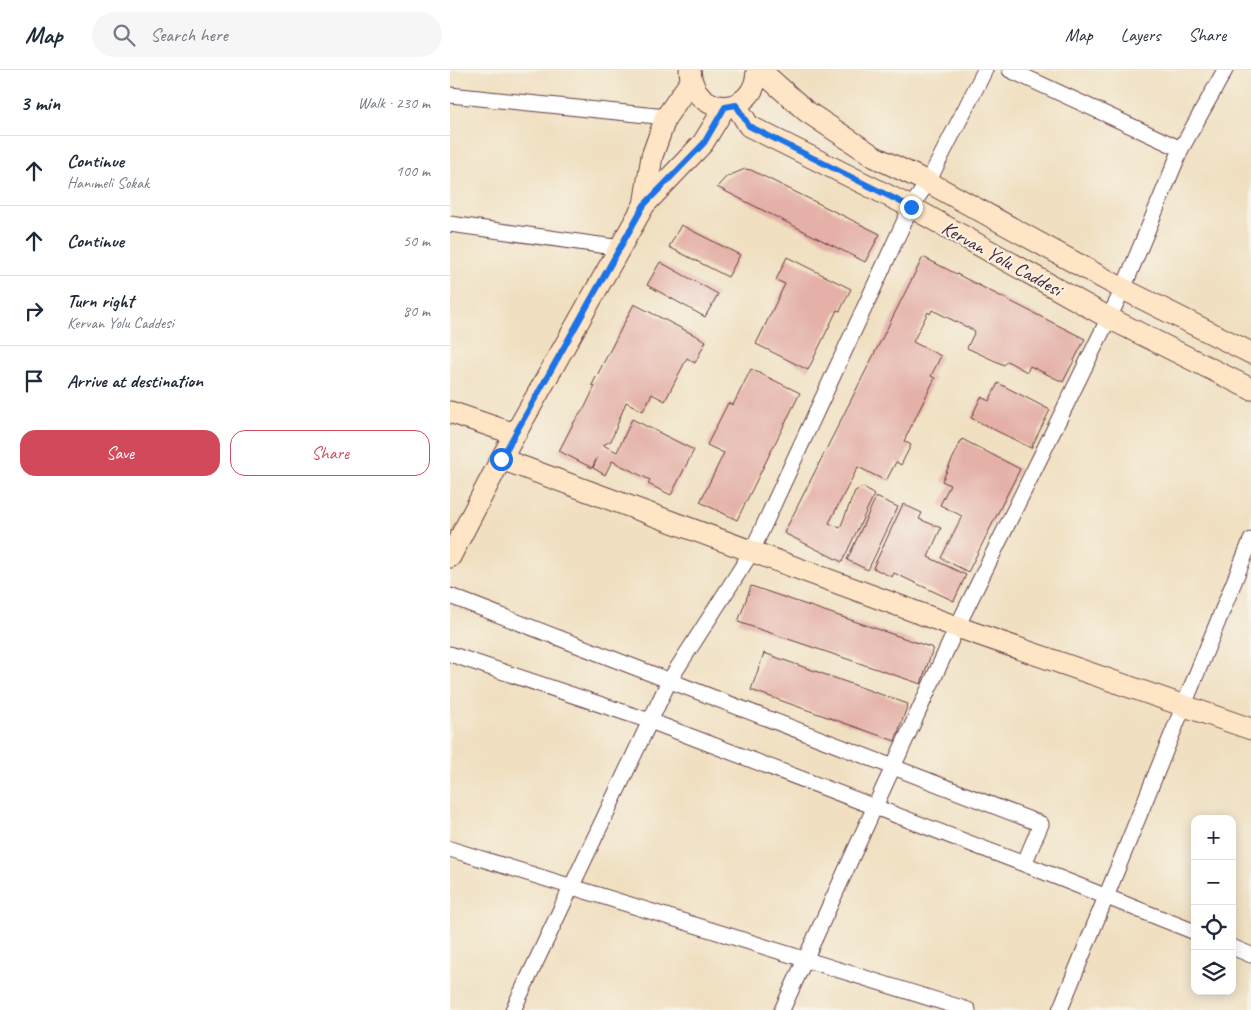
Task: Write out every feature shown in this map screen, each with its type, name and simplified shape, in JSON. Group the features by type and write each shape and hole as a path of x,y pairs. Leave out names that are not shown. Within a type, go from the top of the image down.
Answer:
{"street":[{"path":"691,75 696,91 703,100 713,105 730,106 746,99 753,90 758,70"},
{"name":"Kervan Yolu Caddesi","path":"758,70 813,116 875,157 928,182 1122,289 1251,354"},
{"path":"512,1010 669,681 751,552 911,207 928,182 985,70"},
{"path":"1010,70 1181,149"},
{"path":"782,1010 957,628 1109,318 1181,149 1225,70"},
{"path":"644,205 652,156 666,117 691,75"},
{"path":"450,95 666,117"},
{"path":"450,557 501,459 644,205 704,143 730,106"},
{"name":"Kervan Yolu Caddesi","path":"730,106 749,126 911,207 1109,318 1251,389"},
{"path":"450,224 621,248"},
{"path":"450,412 515,434"},
{"path":"501,459 957,628 1251,729"},
{"path":"1060,1010 1105,895 1247,562 1251,540"},
{"path":"450,596 1041,824 1024,864"},
{"path":"450,654 650,721 1105,895 1191,930"},
{"path":"450,849 968,1010"},
{"path":"1236,949 1251,955"}],"building":[{"path":"745,169 751,170 880,234 865,262 717,187 726,177"},
{"path":"681,225 740,255 728,277 669,247"},
{"path":"787,257 851,289 840,311 837,310 808,370 756,344 785,284 776,280"},
{"path":"923,257 1085,339 1063,382 1030,366 1027,372 1007,361 1004,365 967,348 975,331 932,310 930,314 928,312 913,342 941,356 931,376 935,378 904,441 911,445 901,465 896,462 886,481 858,467 829,523 840,528 855,491 863,487 874,495 842,562 784,533"},
{"path":"660,262 718,294 705,317 647,285"},
{"path":"634,304 706,341 695,363 687,358 665,401 652,394 643,411 626,402 611,441 603,445 617,452 632,419 694,450 671,495 648,484 650,480 612,461 605,475 593,468 597,458 592,468 559,451 574,422 585,407 595,386 592,385"},
{"path":"751,369 800,393 737,520 700,502 724,453 707,445 728,403 733,405"},
{"path":"998,383 1050,410 1031,448 971,418 981,397 989,401"},
{"path":"962,439 1020,469 968,572 941,558 962,516 940,505 950,485 942,481"},
{"path":"876,497 898,507 868,570 847,560"},
{"path":"903,504 922,513 919,519 941,528 928,557 966,575 954,601 894,573 892,577 873,568"},
{"path":"751,586 933,648 921,684 738,622"},
{"path":"764,653 908,704 895,741 751,690"}],"route":[{"path":"501,459 644,205 704,143 725,107 736,105 749,126 911,207"}]}
